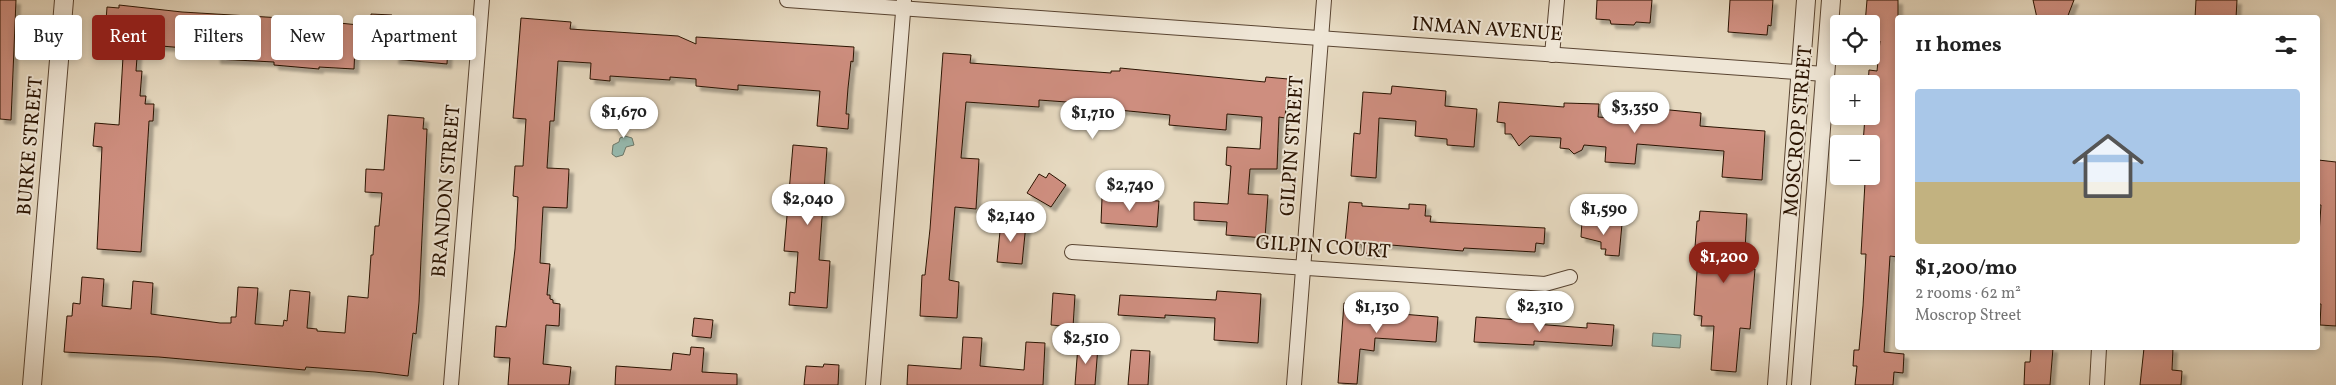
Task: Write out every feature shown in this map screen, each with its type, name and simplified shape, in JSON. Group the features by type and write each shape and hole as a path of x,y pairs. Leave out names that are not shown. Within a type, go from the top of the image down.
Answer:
{"street":[{"name":"BURKE STREET","path":"32,385 64,0"},
{"name":"BRANDON STREET","path":"451,385 482,0"},
{"name":"INMAN AVENUE","path":"786,0 904,4 1321,38 1825,74"},
{"name":"GILPIN STREET","path":"1294,385 1324,0"},
{"path":"1552,55 1557,0"},
{"name":"MOSCROP STREET","path":"1777,385 1806,0"},
{"name":"MOSCROP STREET","path":"1801,385 1831,0"},
{"path":"874,385 904,4"},
{"name":"GILPIN COURT","path":"1072,252 1545,284 1570,277"},
{"path":"2097,385 2099,350"}],"water":[{"path":"625,136 632,138 634,145 626,147 623,155 616,157 612,154 613,145"},
{"path":"1653,333 1681,335 1680,348 1652,346"}],"building":[{"path":"0,0 16,0 11,120 0,119"},
{"path":"1597,0 1652,0 1650,23 1636,22 1634,25 1611,24 1610,20 1596,19"},
{"path":"1730,0 1773,0 1771,26 1768,25 1767,35 1728,32"},
{"path":"1867,0 1898,0 1898,15 1895,15 1895,257 1890,256 1884,352 1904,354 1903,373 1894,372 1893,385 1855,385 1857,366 1853,366 1854,350 1859,350 1866,254 1861,254 1865,185 1880,185 1880,135 1864,135 1864,125 1880,125 1880,75 1869,75 1869,70 1877,71 1878,65 1880,65 1880,15 1866,15"},
{"path":"2033,0 2074,0 2068,15 2036,15"},
{"path":"2196,0 2237,0 2236,15 2195,15"},
{"path":"119,5 232,15 175,15 175,47 165,46 165,15 106,15 107,7 119,8"},
{"path":"261,17 271,17 271,60 343,60 343,23 353,24 354,69 319,67 319,69 274,65 274,62 235,60 261,60"},
{"path":"521,18 571,22 570,29 678,36 696,44 696,37 854,47 846,114 849,114 848,129 817,126 820,91 738,85 738,90 696,86 696,79 670,77 670,80 610,76 610,81 590,79 591,63 558,61 554,121 550,121 547,168 569,169 567,208 543,207 540,263 550,264 547,295 550,295 553,303 560,304 559,326 546,325 543,364 571,367 569,385 508,385 510,358 494,357 496,326 506,327 515,249 518,197 513,196 515,166 523,166 526,119 513,118"},
{"path":"943,53 971,55 970,63 1111,73 1111,71 1120,71 1120,68 1265,82 1266,77 1288,79 1285,118 1279,117 1277,169 1250,169 1248,194 1268,195 1265,238 1226,235 1227,222 1194,220 1194,202 1228,204 1231,166 1226,165 1227,147 1260,149 1262,117 1227,114 1226,130 1169,125 1170,115 1108,109 1108,105 1039,100 1039,107 966,102 961,158 979,159 976,209 955,207 949,280 959,282 957,318 920,316 922,275 925,275 930,229"},
{"path":"123,60 137,60 136,71 142,71 140,96 146,96 145,104 154,104 153,121 149,121 141,252 97,249 102,147 93,146 95,123 119,125"},
{"path":"405,60 447,60 447,64"},
{"path":"1392,86 1446,91 1445,106 1477,109 1474,147 1447,145 1447,139 1415,136 1416,121 1379,118 1376,178 1351,176 1354,133 1360,134 1363,92 1391,94"},
{"path":"1499,102 1564,107 1564,103 1599,104 1598,117 1648,121 1649,108 1701,113 1700,126 1765,131 1762,180 1722,177 1724,151 1637,144 1635,164 1605,162 1606,147 1584,145 1582,150 1574,154 1569,149 1560,148 1561,138 1530,136 1519,146 1511,134 1505,134 1505,123 1497,122"},
{"path":"388,115 424,118 423,129 427,129 419,302 416,334 413,333 408,376 306,367 305,370 159,357 64,352 67,316 72,316 73,303 80,304 82,277 104,279 102,306 131,309 133,281 153,283 151,314 220,323 231,323 231,317 236,317 238,287 258,288 255,324 283,326 284,320 287,321 290,290 310,292 307,328 317,329 317,331 345,333 348,296 368,298 371,255 373,255 375,226 379,226 382,193 365,192 366,169 384,170"},
{"path":"793,145 827,148 819,260 830,261 827,308 789,305 790,292 795,293 798,252 784,251"},
{"path":"2320,160 2336,162 2336,326 2320,325"},
{"path":"1049,173 1066,185 1051,207 1027,193 1039,174 1046,178"},
{"path":"1102,198 1159,201 1157,227 1101,223"},
{"path":"1349,202 1362,203 1362,206 1409,209 1409,204 1426,205 1425,216 1431,216 1430,222 1545,228 1544,244 1536,243 1535,252 1464,248 1463,251 1379,244 1378,254 1362,253 1362,244 1345,243"},
{"path":"1700,211 1747,214 1744,268 1755,269 1750,329 1740,328 1736,372 1711,370 1714,326 1701,326 1702,316 1694,315 1698,257 1698,247 1695,247 1697,221 1699,221"},
{"path":"1001,221 1026,224 1022,264 997,262"},
{"path":"1582,221 1622,224 1619,256 1605,255 1606,249 1601,249 1601,242 1581,237"},
{"path":"1217,291 1261,294 1258,343 1214,340 1215,318 1165,315 1165,318 1118,315 1120,295 1216,300"},
{"path":"1053,293 1075,295 1073,327 1051,325"},
{"path":"1344,303 1377,306 1377,312 1438,317 1436,342 1375,338 1374,351 1360,349 1357,384 1338,383"},
{"path":"1476,317 1536,321 1535,324 1587,328 1587,323 1614,325 1612,346 1534,341 1534,345 1474,342"},
{"path":"694,318 713,320 711,338 692,336"},
{"path":"963,337 982,338 980,366 1024,370 1026,342 1045,343 1043,385 907,385 908,365 961,369"},
{"path":"1078,345 1098,346 1095,385 1075,385"},
{"path":"691,347 704,348 702,372 737,374 737,385 615,385 616,366 671,370 673,353 690,355"},
{"path":"1131,350 1150,351 1148,385 1128,385"},
{"path":"2031,350 2053,350 2050,385 2024,385 2025,362 2030,362"},
{"path":"2144,350 2173,350 2172,370 2182,371 2181,385 2140,385"},
{"path":"824,364 839,365 838,385 804,385 806,366 823,367"}]}
